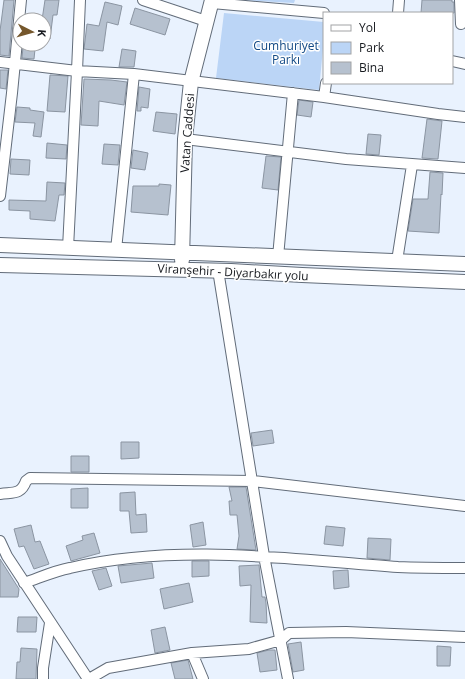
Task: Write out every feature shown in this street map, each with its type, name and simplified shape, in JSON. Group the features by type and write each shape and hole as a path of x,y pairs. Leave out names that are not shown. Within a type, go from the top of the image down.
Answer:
{"main road":[{"name":"Vatan Caddesi","path":"182,269 184,139 191,82 212,2"},
{"name":"Viranşehir - Diyarbakır yolu","path":"0,245 465,264"},
{"name":"Viranşehir - Diyarbakır yolu","path":"0,265 218,270 465,282"}],"street":[{"path":"0,196 21,0"},
{"path":"68,248 80,0"},
{"path":"143,0 206,21"},
{"path":"398,12 399,0"},
{"path":"459,24 460,0"},
{"path":"212,2 323,14"},
{"path":"453,61 465,64"},
{"path":"0,62 77,71 134,74 324,97 438,114 465,116"},
{"path":"116,250 134,74"},
{"path":"324,97 326,84"},
{"path":"278,257 293,93"},
{"path":"184,139 287,152 412,165 465,168"},
{"path":"397,261 412,165"},
{"path":"218,270 264,556 288,679"},
{"path":"0,494 18,492 30,478 253,481 465,506"},
{"path":"0,541 3,556 24,583 88,679 108,668 192,653 249,649 281,640 289,633 346,632 465,637"},
{"path":"24,583 68,568 112,560 195,554 264,556 400,567 465,568"},
{"path":"42,679 50,623"},
{"path":"192,653 203,679"}],"green space":[{"path":"240,0 295,0 294,3"},
{"name":"Cumhuriyet Parkı","path":"224,13 323,22 323,48 319,90 216,78"}],"building":[{"path":"4,0 14,0 9,56 0,55 0,31"},
{"path":"45,0 59,0 57,15 53,15 52,23 52,12 43,12"},
{"path":"422,0 452,0 452,2 454,2 454,13 421,12"},
{"path":"105,2 122,6 118,25 107,22 103,51 84,49 87,24 99,26"},
{"path":"135,8 170,19 165,35 130,24"},
{"path":"122,49 136,51 134,67 119,67"},
{"path":"23,52 35,52 34,59 22,58"},
{"path":"0,70 8,70 6,89 0,88"},
{"path":"50,75 68,76 65,112 47,111"},
{"path":"84,79 127,82 124,105 99,101 98,126 81,125"},
{"path":"139,87 150,89 148,108 141,107 141,111 137,111"},
{"path":"299,100 313,102 311,117 297,115"},
{"path":"17,107 30,108 30,110 44,112 41,137 33,136 35,123 15,122"},
{"path":"156,112 177,114 175,134 153,131"},
{"path":"427,119 442,121 438,159 422,158"},
{"path":"368,134 381,135 379,155 366,154"},
{"path":"47,143 67,145 66,159 46,158"},
{"path":"104,144 120,145 118,165 102,164"},
{"path":"133,150 148,153 145,170 131,168"},
{"path":"266,156 281,157 278,190 262,188"},
{"path":"11,159 30,160 29,175 10,174"},
{"path":"430,172 443,173 439,233 408,231 413,199 428,199"},
{"path":"47,182 65,183 64,195 59,195 55,221 30,219 30,211 9,210 9,200 46,201"},
{"path":"159,184 171,185 168,215 131,212 133,186 159,186"},
{"path":"272,430 274,443 253,446 251,433"},
{"path":"121,442 139,442 139,458 121,459"},
{"path":"71,456 89,456 89,472 71,472"},
{"path":"229,487 246,487 256,550 237,549 239,536 237,515 230,515 229,501 232,501"},
{"path":"88,488 88,508 71,508 71,489"},
{"path":"135,492 136,515 146,514 147,532 131,533 129,511 120,511 120,493"},
{"path":"203,522 206,545 193,547 190,525"},
{"path":"31,525 35,542 40,541 49,564 34,569 24,546 19,547 14,529"},
{"path":"326,526 345,528 343,546 324,544"},
{"path":"94,533 100,553 71,561 66,546 83,540 82,536"},
{"path":"368,538 391,539 390,560 367,558"},
{"path":"0,559 19,589 18,597 0,597"},
{"path":"192,561 209,561 209,576 192,577"},
{"path":"152,563 154,578 121,583 118,566"},
{"path":"259,565 262,597 265,597 266,603 267,623 250,622 251,585 240,586 239,566"},
{"path":"106,568 112,586 99,590 92,571"},
{"path":"348,570 349,587 334,589 333,571"},
{"path":"189,583 193,602 164,609 160,589"},
{"path":"18,617 37,617 36,632 17,632"},
{"path":"165,627 170,650 155,653 151,630"},
{"path":"301,642 304,670 293,672 288,644"},
{"path":"437,646 451,647 450,666 437,666"},
{"path":"21,648 37,649 36,679 16,679 17,662 20,662"},
{"path":"275,650 277,670 260,672 257,653"},
{"path":"188,660 193,679 175,679 171,663"}]}
